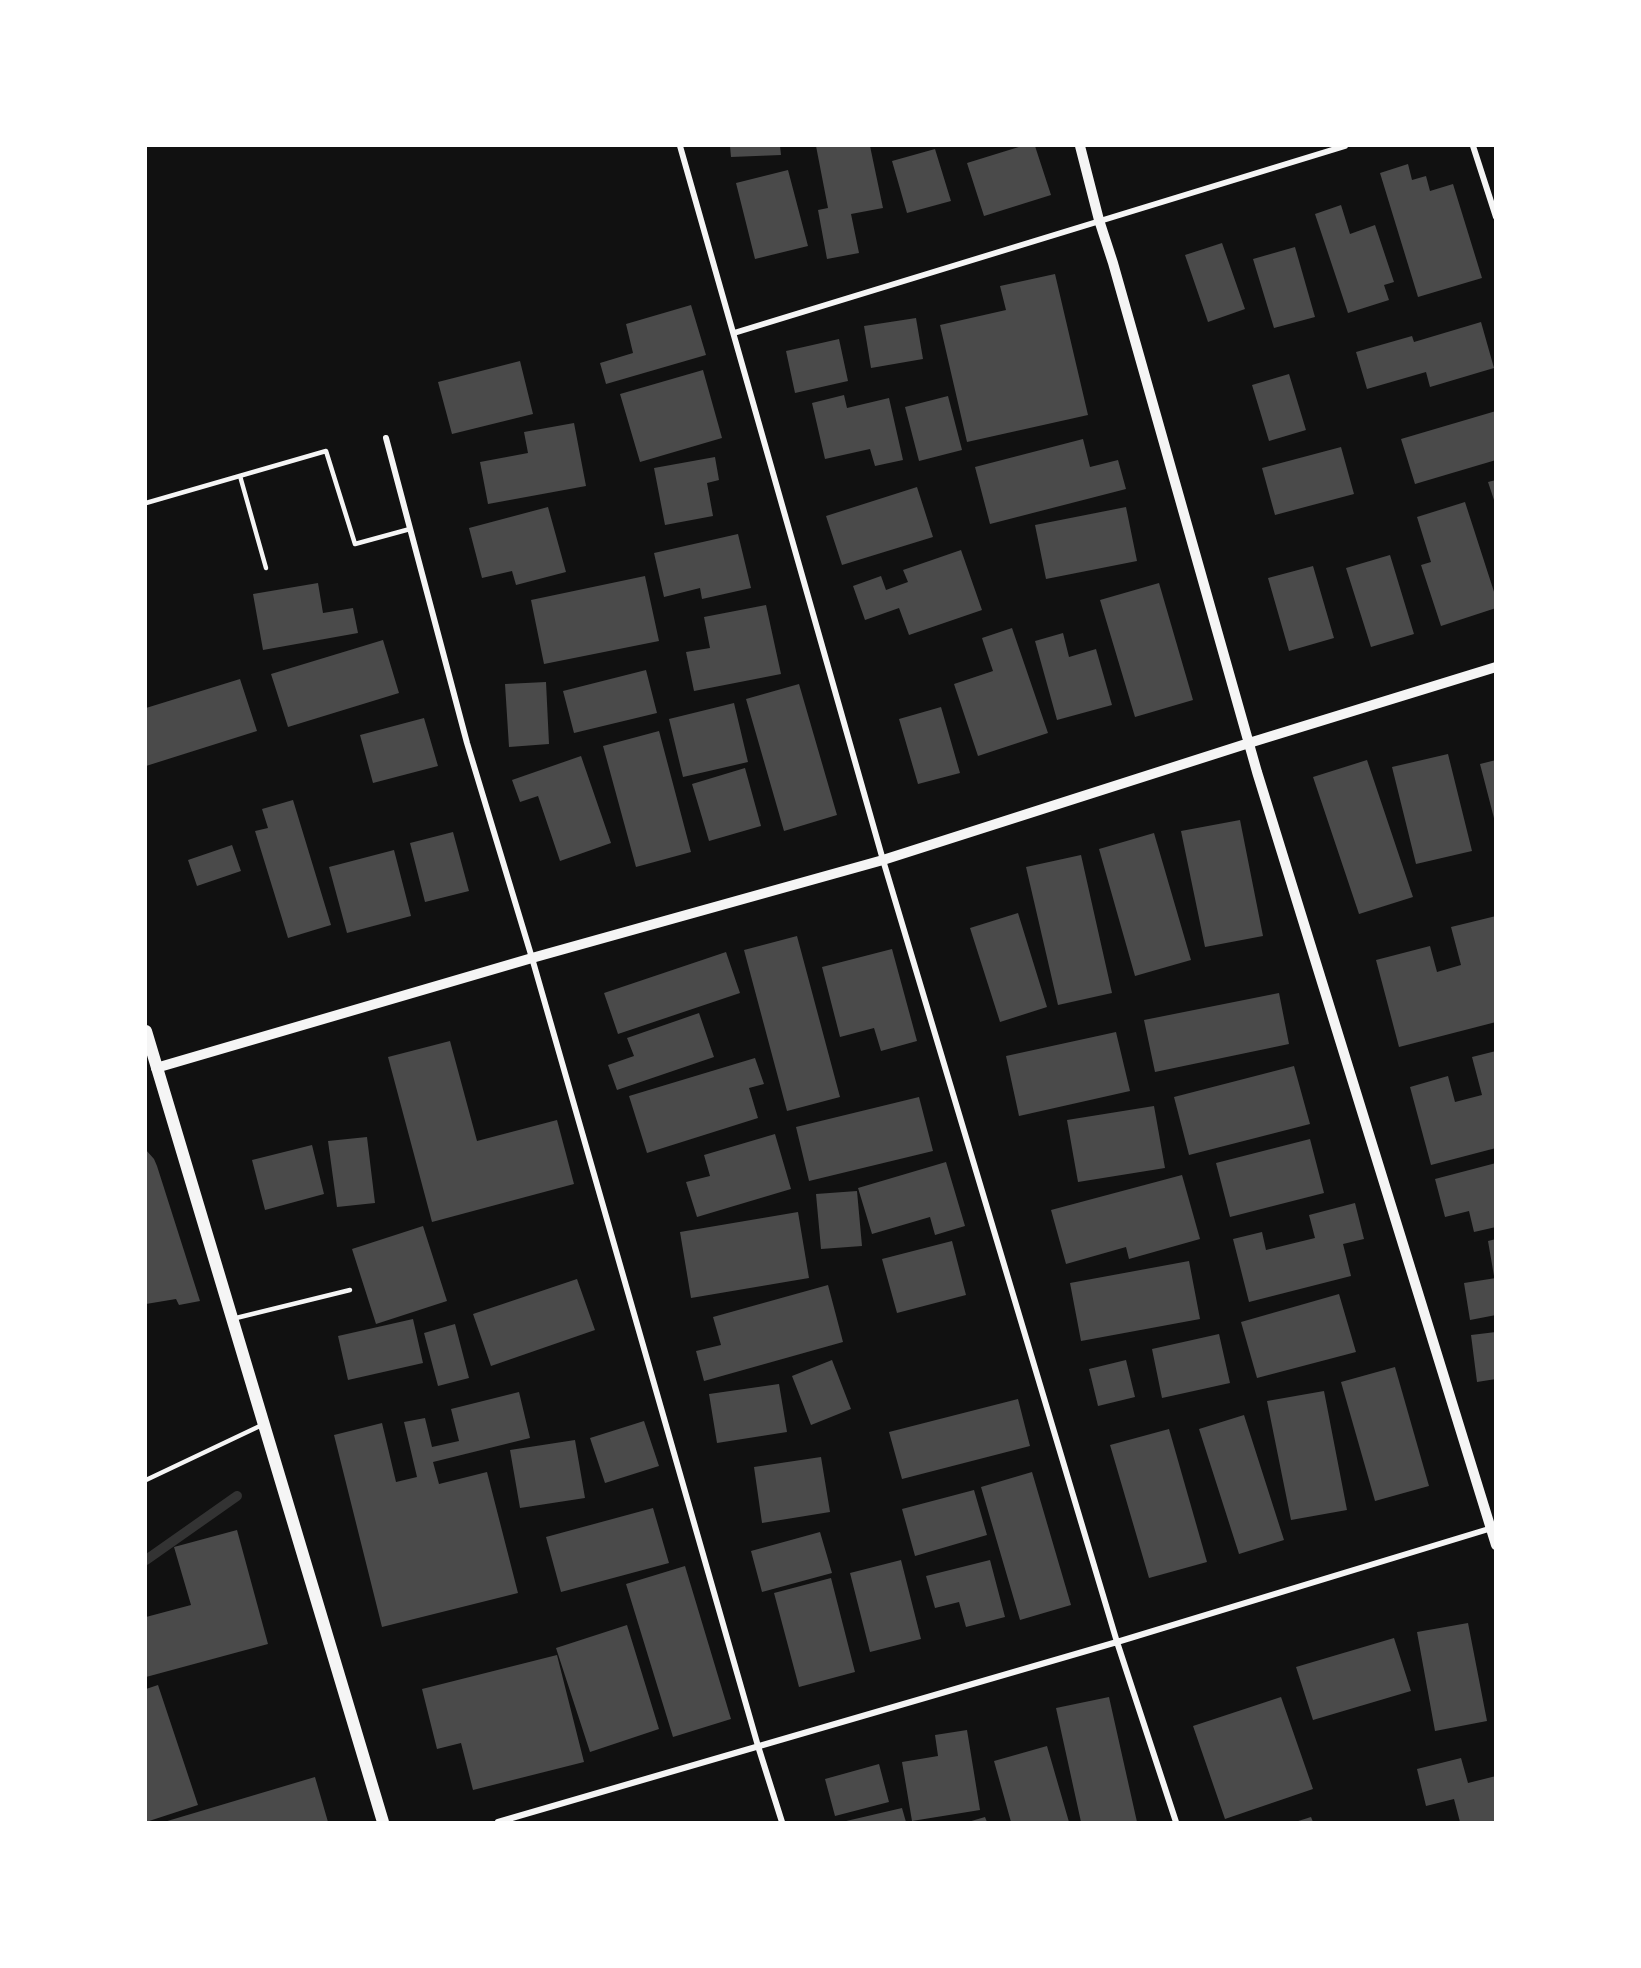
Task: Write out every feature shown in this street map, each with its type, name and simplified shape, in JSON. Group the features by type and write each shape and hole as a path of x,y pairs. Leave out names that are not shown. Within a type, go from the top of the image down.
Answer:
{"main road":[{"path":"146,1031 151,1070 232,1319 383,1822"}],"street":[{"path":"680,146 883,860 1117,1642 1176,1822"},
{"path":"1080,146 1099,220 1249,743 1493,1528 1496,1545"},
{"path":"734,333 1345,146"},
{"path":"1473,146 1496,217"},
{"path":"386,438 467,743 532,958 758,1746 782,1822"},
{"path":"151,1070 532,958 883,860 1496,667"},
{"path":"498,1822 1117,1642 1493,1528"}],"lane":[{"path":"146,503 327,451 355,544 410,529"},
{"path":"240,476 267,568"},
{"path":"232,1319 350,1290"},
{"path":"146,1480 264,1424"}],"building":[{"path":"730,146 780,146 781,155 731,157"},
{"path":"816,146 870,146 883,208 851,214 859,253 827,259 818,210 828,208"},
{"path":"1022,146 1035,146 1051,195 984,216 967,163"},
{"path":"935,149 951,201 907,213 892,161"},
{"path":"1408,164 1412,180 1426,176 1430,191 1453,184 1482,278 1418,297 1380,173"},
{"path":"788,170 808,246 755,259 736,183"},
{"path":"1341,205 1350,234 1375,225 1394,282 1384,285 1389,300 1348,313 1315,214"},
{"path":"1222,243 1245,309 1208,322 1185,255"},
{"path":"1295,247 1315,317 1274,328 1253,259"},
{"path":"1055,274 1088,415 967,442 940,325 1006,310 1000,286"},
{"path":"691,305 706,355 606,384 600,363 633,353 626,324"},
{"path":"916,318 923,359 871,368 864,326"},
{"path":"1481,322 1494,368 1430,387 1426,372 1367,389 1356,352 1412,336 1414,342"},
{"path":"839,339 848,381 795,393 786,351"},
{"path":"520,361 533,414 452,434 438,382"},
{"path":"703,370 722,438 640,462 620,394"},
{"path":"1289,374 1306,430 1269,441 1252,385"},
{"path":"844,395 847,408 889,398 903,460 875,466 870,449 825,459 812,403"},
{"path":"948,396 962,450 919,461 905,407"},
{"path":"1496,411 1496,460 1415,484 1401,439"},
{"path":"574,423 586,486 488,504 480,462 528,453 524,432"},
{"path":"1083,439 1090,467 1118,460 1126,489 990,524 975,467"},
{"path":"1341,447 1354,494 1275,515 1262,468"},
{"path":"715,457 719,480 707,483 713,516 665,525 654,468"},
{"path":"1496,480 1496,503 1495,503 1488,482"},
{"path":"917,487 933,537 842,565 826,516"},
{"path":"1465,502 1496,598 1496,608 1441,626 1421,565 1431,562 1417,517"},
{"path":"548,507 566,572 516,585 512,571 482,578 469,528"},
{"path":"1126,507 1137,561 1046,579 1035,525"},
{"path":"738,534 751,588 702,599 700,588 664,597 654,553"},
{"path":"961,550 982,610 909,635 899,608 865,620 853,586 881,576 886,590 908,582 903,570"},
{"path":"1390,555 1414,634 1371,647 1346,568"},
{"path":"1313,566 1334,638 1289,651 1268,578"},
{"path":"645,576 659,641 544,664 531,600"},
{"path":"318,583 323,613 353,608 358,633 263,650 253,594"},
{"path":"1159,583 1193,700 1135,717 1100,600"},
{"path":"766,605 781,674 694,691 686,652 710,648 704,617"},
{"path":"1012,628 1048,733 978,756 954,684 993,671 982,638"},
{"path":"1063,633 1069,657 1096,649 1112,705 1057,720 1035,641"},
{"path":"383,640 399,693 288,727 271,674"},
{"path":"646,670 657,713 574,733 563,691"},
{"path":"240,679 257,731 146,766 146,708"},
{"path":"546,682 549,744 509,747 505,684"},
{"path":"799,684 837,815 784,831 746,699"},
{"path":"734,703 748,762 683,777 669,719"},
{"path":"941,707 960,773 918,784 899,719"},
{"path":"424,718 438,766 373,783 360,735"},
{"path":"659,731 691,852 636,867 603,746"},
{"path":"1448,754 1472,851 1416,864 1392,767"},
{"path":"581,756 611,843 560,861 538,796 520,802 512,780"},
{"path":"1367,760 1413,897 1359,914 1313,777"},
{"path":"1496,760 1496,821 1495,822 1480,764"},
{"path":"745,768 761,826 709,841 692,784"},
{"path":"293,800 331,925 288,938 255,831 268,828 262,809"},
{"path":"1240,820 1263,936 1205,947 1181,831"},
{"path":"453,832 469,891 425,902 410,843"},
{"path":"1154,833 1191,960 1135,976 1099,849"},
{"path":"232,845 241,871 197,886 188,860"},
{"path":"394,850 411,916 347,933 329,867"},
{"path":"1081,855 1112,993 1058,1005 1026,867"},
{"path":"1018,913 1047,1007 1000,1022 970,928"},
{"path":"1496,916 1496,1022 1399,1047 1376,960 1430,946 1437,972 1461,965 1451,927"},
{"path":"797,936 840,1097 787,1111 744,950"},
{"path":"892,949 917,1041 881,1051 874,1028 840,1037 822,967"},
{"path":"726,952 740,993 618,1034 604,993"},
{"path":"1279,993 1289,1044 1155,1072 1144,1020"},
{"path":"699,1013 714,1057 617,1090 608,1065 634,1056 627,1038"},
{"path":"1116,1032 1130,1091 1019,1116 1006,1056"},
{"path":"450,1041 477,1141 557,1120 574,1184 432,1222 388,1057"},
{"path":"1496,1051 1496,1148 1431,1165 1410,1087 1448,1076 1455,1102 1482,1095 1472,1057"},
{"path":"755,1058 764,1084 749,1088 758,1118 647,1153 629,1096"},
{"path":"1294,1066 1310,1124 1189,1155 1174,1097"},
{"path":"919,1097 933,1151 809,1181 796,1127"},
{"path":"1154,1106 1165,1168 1078,1182 1067,1120"},
{"path":"775,1134 791,1189 697,1217 686,1182 710,1176 704,1155"},
{"path":"367,1137 375,1203 337,1207 328,1141"},
{"path":"1310,1139 1324,1193 1230,1217 1216,1163"},
{"path":"312,1145 324,1194 265,1210 252,1160"},
{"path":"146,1150 157,1166 200,1301 179,1305 176,1299 146,1304"},
{"path":"946,1162 965,1226 935,1235 930,1217 872,1234 858,1188"},
{"path":"1496,1163 1496,1227 1474,1232 1469,1211 1445,1217 1435,1179"},
{"path":"1182,1175 1200,1239 1129,1259 1126,1247 1066,1264 1051,1210"},
{"path":"857,1191 862,1246 821,1249 816,1194"},
{"path":"1355,1203 1364,1239 1343,1244 1351,1276 1249,1302 1233,1239 1262,1232 1266,1250 1315,1238 1309,1215"},
{"path":"798,1212 809,1278 691,1298 680,1232"},
{"path":"423,1226 447,1301 376,1324 352,1249"},
{"path":"1496,1239 1496,1276 1494,1276 1488,1241"},
{"path":"952,1241 966,1295 897,1313 882,1259"},
{"path":"1189,1261 1200,1319 1081,1341 1070,1283"},
{"path":"1496,1278 1496,1315 1470,1320 1464,1283"},
{"path":"577,1279 595,1330 491,1366 473,1314"},
{"path":"828,1285 843,1342 704,1381 696,1351 721,1345 713,1317"},
{"path":"1339,1294 1356,1352 1257,1378 1241,1322"},
{"path":"413,1319 423,1363 348,1380 338,1336"},
{"path":"455,1324 469,1378 438,1386 424,1333"},
{"path":"1496,1332 1496,1379 1477,1382 1471,1335"},
{"path":"1219,1334 1230,1383 1162,1398 1152,1349"},
{"path":"832,1360 851,1409 811,1425 792,1376"},
{"path":"1126,1360 1135,1397 1098,1406 1089,1369"},
{"path":"1395,1367 1429,1486 1375,1501 1341,1382"},
{"path":"779,1384 787,1432 717,1443 709,1394"},
{"path":"1324,1391 1347,1510 1291,1520 1267,1401"},
{"path":"519,1392 530,1438 433,1462 439,1484 487,1472 518,1593 382,1627 334,1435 382,1423 396,1482 417,1477 404,1422 425,1418 432,1447 459,1441 451,1409"},
{"path":"1018,1399 1030,1446 902,1479 889,1432"},
{"path":"1244,1415 1284,1540 1239,1554 1199,1429"},
{"path":"644,1421 659,1466 605,1483 590,1438"},
{"path":"1169,1429 1207,1562 1149,1578 1110,1445"},
{"path":"575,1440 585,1498 520,1508 510,1450"},
{"path":"821,1457 830,1512 762,1523 754,1467"},
{"path":"1032,1472 1071,1605 1020,1620 981,1487"},
{"path":"974,1490 987,1535 915,1556 902,1509"},
{"path":"653,1508 669,1563 561,1592 546,1537"},
{"path":"237,1530 268,1644 146,1677 146,1617 191,1605 174,1547"},
{"path":"820,1532 832,1573 762,1592 751,1551"},
{"path":"901,1560 921,1639 870,1652 850,1573"},
{"path":"990,1560 1005,1617 966,1627 959,1602 935,1608 926,1576"},
{"path":"685,1566 731,1719 673,1737 626,1584"},
{"path":"831,1578 855,1672 799,1687 774,1593"},
{"path":"1468,1623 1487,1721 1435,1731 1417,1632"},
{"path":"627,1625 659,1729 590,1752 556,1648"},
{"path":"1394,1638 1411,1691 1313,1720 1296,1667"},
{"path":"557,1655 584,1762 473,1790 461,1743 437,1749 422,1689"},
{"path":"158,1685 198,1805 146,1822 146,1689"},
{"path":"1109,1697 1137,1822 1081,1822 1056,1708"},
{"path":"1281,1697 1313,1789 1225,1819 1193,1726"},
{"path":"967,1730 980,1810 912,1821 902,1762 938,1756 935,1735"},
{"path":"1047,1746 1069,1822 1011,1822 994,1761"},
{"path":"1461,1758 1468,1783 1496,1776 1496,1822 1460,1822 1454,1799 1426,1806 1417,1769"},
{"path":"879,1764 889,1802 835,1816 825,1779"},
{"path":"315,1777 328,1822 164,1822"},
{"path":"902,1808 906,1822 842,1822"},
{"path":"985,1817 987,1822 968,1822"},
{"path":"1311,1817 1313,1822 1295,1822"}],"waterway":[{"path":"146,1560 237,1496"}]}
